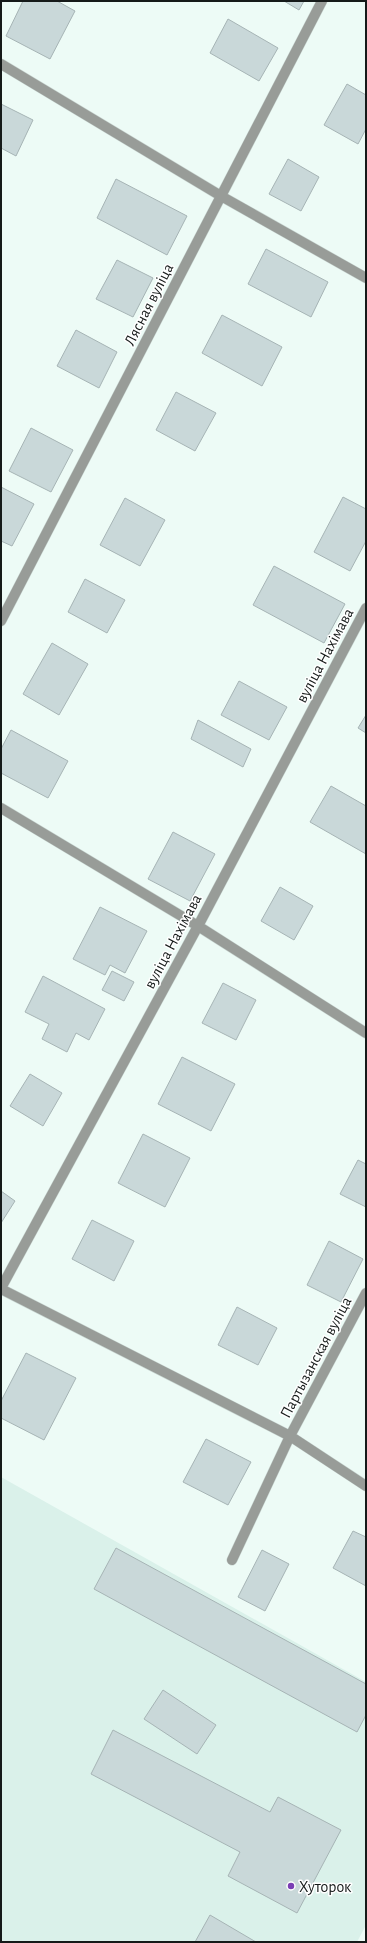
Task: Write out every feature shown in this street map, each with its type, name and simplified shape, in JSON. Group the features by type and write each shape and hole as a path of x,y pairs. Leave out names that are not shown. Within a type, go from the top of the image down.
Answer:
{"street":[{"name":"Лясная вуліца","path":"1,621 322,1"},
{"path":"1,64 221,196 366,278"},
{"name":"вуліца Нахімава","path":"1,1288 198,926 366,608"},
{"path":"1,808 198,926 366,1034"},
{"path":"1,1288 290,1436 366,1486"},
{"name":"Партызанская вуліца","path":"232,1560 290,1436 366,1292"}],"shaded area":[{"path":"1,1477 366,1682 366,1925 357,1942 1,1942"}],"building":[{"path":"23,1 57,1 75,11 50,59 6,36"},
{"path":"284,1 304,1 299,10"},
{"path":"228,19 278,48 259,81 210,53"},
{"path":"347,84 366,95 366,129 358,144 324,125"},
{"path":"1,104 33,120 16,156 1,148"},
{"path":"288,159 319,177 301,211 269,194"},
{"path":"116,179 187,216 167,255 97,218"},
{"path":"266,249 328,282 311,317 248,284"},
{"path":"117,260 153,278 133,317 96,299"},
{"path":"222,315 282,347 262,386 202,353"},
{"path":"76,330 117,352 99,388 57,366"},
{"path":"176,392 216,413 195,451 156,430"},
{"path":"31,428 73,450 51,492 9,471"},
{"path":"1,487 34,504 12,546 1,541"},
{"path":"343,497 366,509 366,541 350,571 314,552"},
{"path":"125,498 165,520 140,566 100,545"},
{"path":"274,566 345,604 324,643 253,605"},
{"path":"85,579 125,600 107,633 68,612"},
{"path":"52,643 88,664 59,715 23,694"},
{"path":"239,681 287,707 269,740 221,715"},
{"path":"366,715 366,733 358,728"},
{"path":"198,720 251,749 243,767 191,739"},
{"path":"11,730 68,761 48,798 1,773 1,749"},
{"path":"331,786 366,806 366,854 310,822"},
{"path":"173,832 215,854 190,901 148,879"},
{"path":"280,887 313,906 294,940 261,921"},
{"path":"100,907 147,931 125,973 110,965 105,975 73,959"},
{"path":"112,971 134,982 124,1001 102,990"},
{"path":"43,976 105,1009 89,1040 76,1033 67,1052 42,1039 49,1024 25,1012"},
{"path":"223,983 256,1000 236,1040 202,1023"},
{"path":"182,1057 235,1084 211,1131 158,1104"},
{"path":"30,1074 62,1093 43,1126 10,1106"},
{"path":"143,1134 190,1158 165,1207 118,1183"},
{"path":"358,1160 366,1164 366,1207 340,1194"},
{"path":"1,1191 15,1201 1,1223"},
{"path":"92,1220 134,1241 114,1281 72,1259"},
{"path":"329,1241 363,1259 341,1302 307,1285"},
{"path":"237,1307 277,1328 258,1365 218,1345"},
{"path":"26,1353 76,1378 44,1440 1,1418 1,1401"},
{"path":"206,1439 251,1462 228,1505 183,1482"},
{"path":"353,1531 366,1537 366,1586 333,1568"},
{"path":"116,1548 366,1684 366,1715 357,1732 94,1589"},
{"path":"262,1550 289,1564 265,1611 238,1597"},
{"path":"163,1690 216,1725 197,1754 144,1719"},
{"path":"113,1730 270,1812 278,1797 341,1830 297,1913 228,1876 240,1852 91,1774"},
{"path":"210,1915 256,1942 195,1942"}],"place":[{"name":"Хуторок","path":"291,1886"}]}
